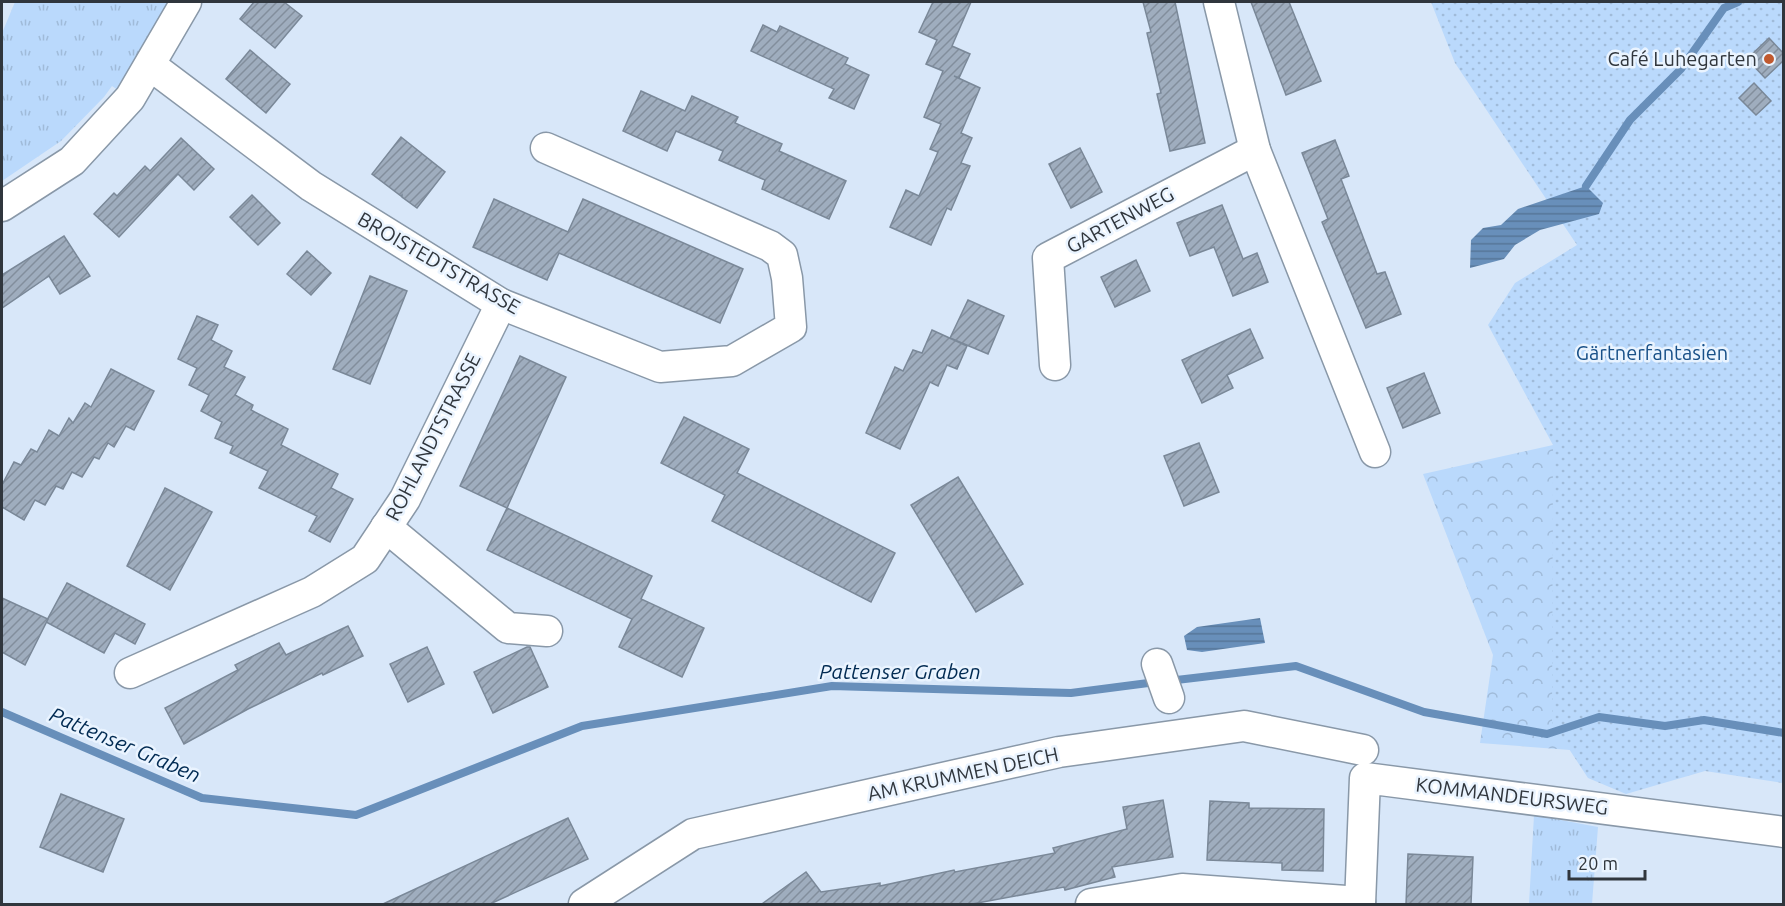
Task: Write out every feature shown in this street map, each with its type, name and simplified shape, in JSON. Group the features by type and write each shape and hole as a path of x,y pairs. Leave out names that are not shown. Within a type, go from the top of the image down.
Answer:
{"street":[{"path":"2,206 72,161 130,98 186,2"},
{"path":"1219,2 1255,150 1375,452"},
{"name":"BROISTEDTSTRASSE","path":"150,65 310,186 501,304 660,367 732,361 791,327 787,278 782,255 770,246 546,148"},
{"name":"GARTENWEG","path":"1055,364 1048,258 1255,150"},
{"name":"ROHLANDTSTRASSE","path":"130,673 312,592 365,560 405,498 501,304"},
{"path":"386,527 508,628 547,631"},
{"path":"1157,664 1169,698"},
{"name":"AM KRUMMEN DEICH","path":"584,904 693,834 1059,752 1244,726 1364,750"},
{"name":"KOMMANDEURSWEG","path":"1360,903 1365,778 1784,832"},
{"path":"1091,904 1182,889 1360,903"}],"green space":[{"path":"15,2 186,2 130,98 112,86 61,141 2,181 2,33"},
{"name":"Gärtnerfantasien","path":"1431,2 1783,2 1783,783 1705,771 1626,794 1588,778 1552,723 1553,445 1488,325 1515,283 1577,245 1455,63"},
{"path":"1553,445 1570,750 1480,743 1493,655 1423,474"},
{"path":"1534,815 1598,827 1592,904 1529,904"}],"shaded area":[{"path":"1586,186 1603,203 1599,214 1540,230 1515,245 1504,259 1470,268 1471,240 1483,228 1501,225 1518,209"},
{"path":"1260,618 1265,643 1202,652 1187,650 1184,636 1197,627"}],"building":[{"path":"254,2 284,2 302,16 275,48 240,19"},
{"path":"933,2 971,2 952,46 970,54 959,78 954,76 980,88 961,133 972,138 961,163 970,166 951,210 947,208 931,245 890,227 906,190 919,196 938,152 930,149 941,124 924,117 943,71 926,64 937,40 919,32"},
{"path":"1143,2 1175,2 1205,143 1170,151 1157,94 1161,93 1147,33 1151,32"},
{"path":"1251,2 1289,2 1321,81 1286,95"},
{"path":"763,25 777,32 780,26 848,58 845,64 869,75 854,109 829,98 834,89 751,51"},
{"path":"1769,38 1784,54 1784,60 1765,78 1747,59"},
{"path":"250,50 290,84 266,113 226,79"},
{"path":"1754,83 1771,101 1756,115 1739,98"},
{"path":"641,91 685,111 692,96 738,117 735,123 782,144 779,151 846,181 829,219 762,189 765,180 719,160 723,151 676,131 667,151 623,131"},
{"path":"401,137 445,172 417,208 372,174"},
{"path":"181,138 214,169 194,190 178,174 119,237 94,214 114,193 117,196 145,166 150,171"},
{"path":"1335,140 1349,176 1341,179 1377,274 1385,272 1401,314 1366,328 1322,222 1328,219 1302,153"},
{"path":"1080,148 1102,192 1071,208 1049,164"},
{"path":"252,195 280,223 258,245 230,217"},
{"path":"494,199 568,232 583,199 743,269 720,323 559,253 547,280 473,247"},
{"path":"1222,205 1243,259 1257,253 1268,282 1233,296 1214,247 1190,256 1177,223"},
{"path":"64,236 90,276 60,294 49,276 2,308 2,275"},
{"path":"307,251 331,273 311,295 287,274"},
{"path":"1136,260 1150,291 1115,307 1101,277"},
{"path":"370,276 407,291 370,384 333,369"},
{"path":"968,300 1004,316 988,354 950,338"},
{"path":"197,316 218,325 211,340 232,351 224,367 245,377 235,395 253,405 251,410 288,429 281,445 338,474 331,488 353,499 330,542 309,531 317,516 259,488 268,471 230,453 233,446 215,438 222,422 201,411 209,395 189,385 197,368 178,359"},
{"path":"1250,329 1263,358 1227,375 1233,388 1202,403 1182,360"},
{"path":"932,330 967,346 957,369 947,365 938,386 930,382 900,449 866,433 895,367 903,371 913,350 922,353"},
{"path":"520,356 566,377 507,508 460,486"},
{"path":"111,369 154,391 134,430 126,426 114,447 108,443 99,459 94,457 82,477 72,472 63,489 56,486 45,505 35,500 24,520 2,507 2,485 14,462 21,465 31,449 37,452 49,430 59,436 69,418 73,423 85,403 91,407"},
{"path":"1424,373 1440,413 1403,428 1387,388"},
{"path":"684,417 749,449 737,473 895,553 871,602 712,521 725,495 661,463"},
{"path":"1199,443 1219,492 1184,506 1164,456"},
{"path":"958,477 1023,584 976,612 911,505"},
{"path":"165,488 212,512 170,590 127,566"},
{"path":"507,508 652,576 641,599 704,628 682,677 619,647 632,619 487,550"},
{"path":"67,583 145,624 135,644 115,633 104,653 46,622"},
{"path":"2,598 48,619 25,665 2,652"},
{"path":"348,626 363,656 248,709 184,744 165,708 238,670 235,665 279,643 286,655"},
{"path":"427,647 444,684 408,702 390,664"},
{"path":"530,647 548,687 493,713 474,672"},
{"path":"61,794 124,819 103,872 40,847"},
{"path":"1163,800 1173,857 1112,867 1115,877 1065,890 1064,887 972,904 762,904 806,872 821,892 880,883 880,886 954,870 955,872 1055,853 1053,848 1127,829 1123,807"},
{"path":"1210,801 1249,803 1249,808 1324,809 1323,871 1282,870 1282,863 1207,860"},
{"path":"568,818 588,859 490,904 383,904"},
{"path":"1408,854 1473,857 1471,904 1406,904"}],"waterway":[{"path":"1586,186 1630,120 1681,69 1724,8 1738,2"},
{"name":"Pattenser Graben","path":"1168,681 1296,666 1424,712 1547,734 1599,717 1665,726 1704,720 1784,733"},
{"name":"Pattenser Graben","path":"2,712 202,798 356,815 582,726 832,686 1071,693 1156,682"}],"place":[{"name":"Café Luhegarten","path":"1769,59"}]}
